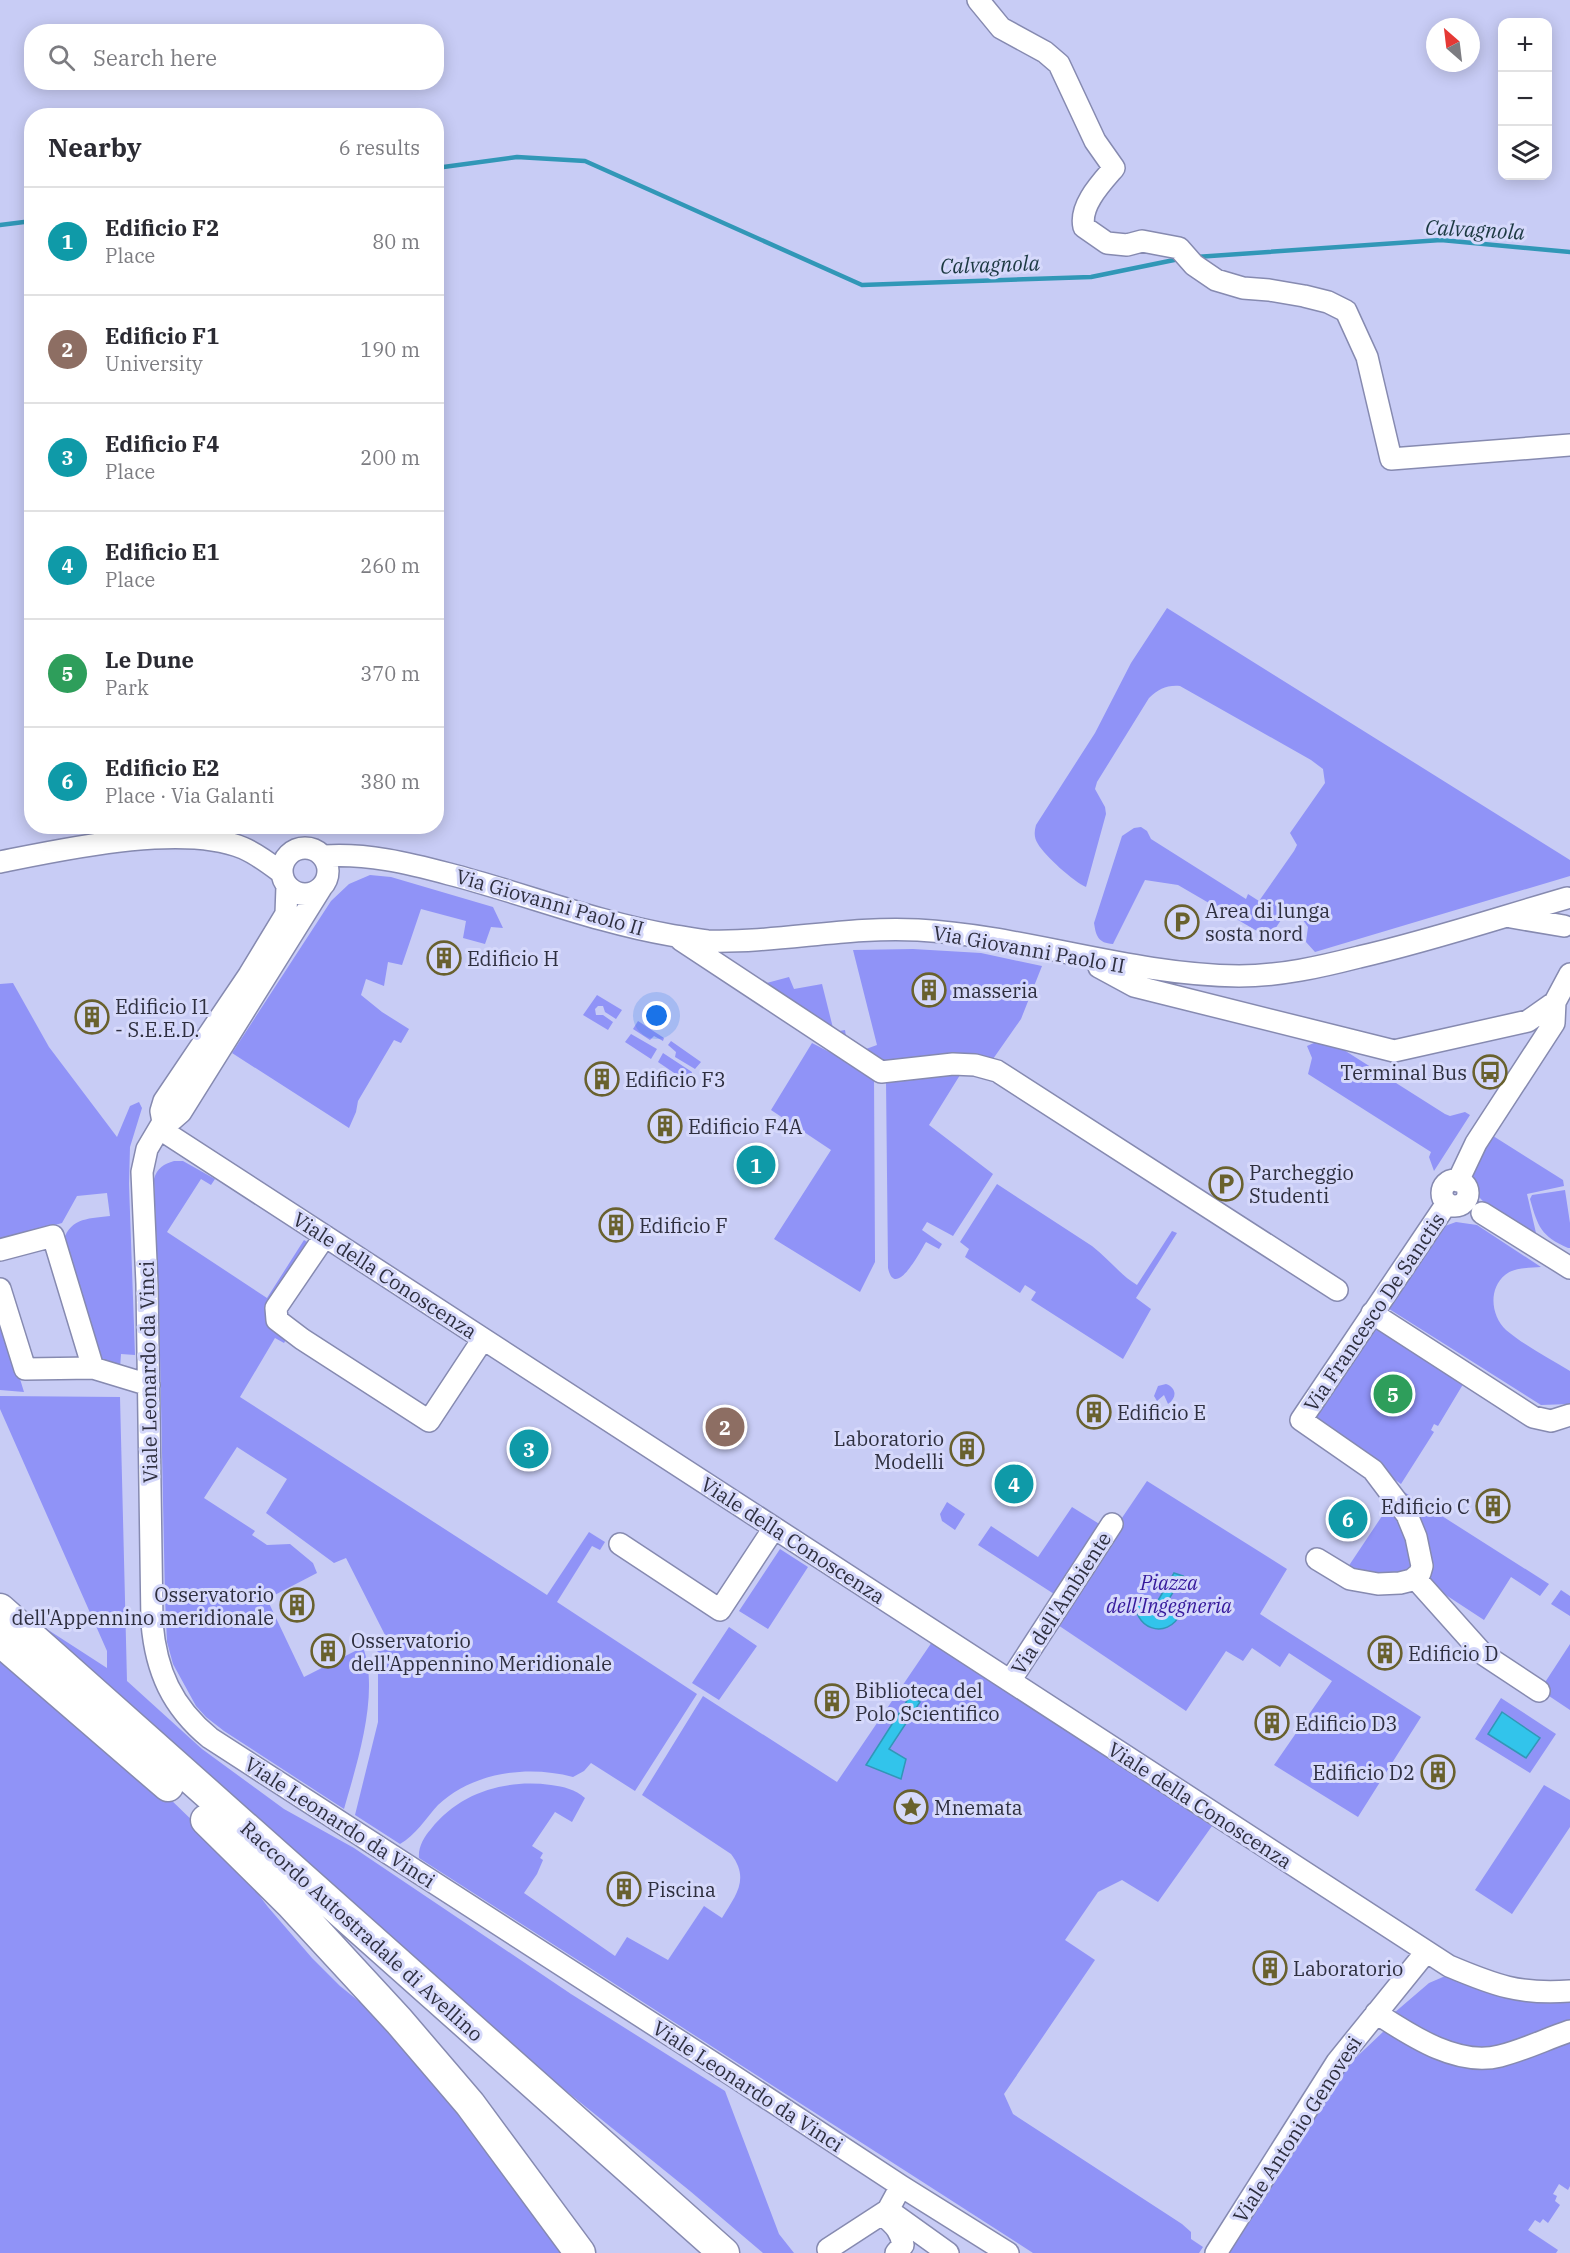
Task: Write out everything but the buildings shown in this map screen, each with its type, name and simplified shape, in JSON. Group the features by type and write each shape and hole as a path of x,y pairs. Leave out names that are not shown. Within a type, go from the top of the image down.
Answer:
{"highway":[{"name":"Raccordo Autostradale di Avellino","path":"0,1609 724,2253"},
{"path":"0,1641 218,1830 291,1904 399,2021 470,2104 579,2253"},
{"path":"459,2017 505,2045 745,2253"}],"street":[{"path":"978,0 1001,28 1045,52 1059,64 1095,141 1114,168 1092,197 1082,219 1084,227 1107,243 1127,245 1142,241 1179,248 1194,265 1216,280 1243,288 1304,296 1328,302 1346,311 1367,357 1391,459 1570,445"},
{"path":"0,862 130,840 185,838 231,844 245,849 284,879 293,891 308,894 374,858"},
{"path":"245,849 311,848 324,856 328,869 323,885 301,923 181,1112 161,1125 161,1110 164,1101 249,975 285,914 285,859 296,849"},
{"name":"Via Giovanni Paolo II","path":"324,856 346,855 416,865 492,885 600,918 705,941 915,930 962,934 1134,967 1240,976 1305,970 1386,951 1569,896"},
{"path":"1567,930 1561,912 1569,896"},
{"name":"Via Giovanni Paolo II","path":"1506,916 1567,930"},
{"path":"675,935 881,1072 953,1064 975,1065 997,1071 1337,1290"},
{"path":"1080,956 1134,986 1394,1051 1528,1021 1555,1002 1570,974"},
{"name":"Via Francesco De Sanctis","path":"1415,1578 1422,1570 1421,1554 1407,1515 1373,1470 1301,1420 1372,1313 1457,1196 1476,1143 1554,1023 1555,1002"},
{"name":"Viale della Conoscenza","path":"161,1125 325,1236 1426,1952 1449,1966 1486,1982 1507,1988 1542,1993 1570,1991"},
{"name":"Viale Leonardo da Vinci","path":"161,1125 147,1149 142,1172 147,1284 152,1623 154,1650 174,1700 194,1725 220,1745 1008,2253"},
{"path":"1457,1196 1570,1268"},
{"path":"0,1250 53,1236 93,1368"},
{"path":"325,1236 276,1308 277,1320 302,1339 429,1420 483,1339"},
{"path":"0,1289 26,1369 93,1368 149,1385"},
{"path":"1372,1313 1533,1417 1551,1421 1570,1415"},
{"name":"Via dell'Ambiente","path":"1010,1681 1112,1524"},
{"path":"620,1544 720,1610 774,1528"},
{"path":"1317,1559 1350,1579 1364,1583 1391,1584 1415,1578 1483,1654 1539,1691"},
{"name":"Viale Antonio Genovesi","path":"1216,2253 1337,2062 1426,1952"},
{"path":"1376,2013 1418,2041 1473,2058 1497,2057 1570,2031"},
{"path":"828,2249 885,2212 901,2186"},
{"path":"885,2212 897,2227 902,2238 903,2245 896,2253"},
{"path":"885,2212 948,2253"}],"green space":[{"path":"1167,608 1570,860 1570,876 1315,952 1306,942 1308,927 1300,916 1287,911 1269,938 1178,885 1145,880 1113,944 1101,940 1094,923 1122,836 1134,828 1141,827 1147,831 1151,839 1246,899 1248,894 1259,901 1297,845 1290,833 1325,783 1323,769 1311,760 1180,686 1167,687 1149,698 1097,782 1095,789 1105,807 1106,814 1086,887 1067,874 1047,855 1036,839 1036,825 1095,733 1131,663"},
{"path":"370,875 391,877 493,907 503,928 491,927 485,944 463,938 466,921 421,909 402,965 388,962 384,986 366,979 361,995 409,1029 401,1043 394,1040 358,1101 349,1128 232,1053 331,901 349,884"},
{"path":"913,949 981,953 1042,966 1021,1019 993,1059 888,1063 864,1054 866,1049 877,1045 853,950"},
{"path":"789,977 794,989 822,984 834,1032 845,1030 847,1043 759,985"},
{"path":"13,983 49,1047 117,1137 130,1106 139,1102 142,1108 130,1147 129,1184 135,1355 121,1354 120,1368 102,1361 97,1353 62,1245 65,1236 74,1225 86,1219 110,1216 107,1193 77,1196 62,1223 0,1241 0,984"},
{"path":"597,995 622,1010 616,1019 605,1012 603,1006 595,1009 596,1015 603,1015 613,1022 608,1030 583,1015"},
{"path":"638,1021 664,1038 663,1041 654,1036 650,1040 633,1029"},
{"path":"631,1034 657,1049 651,1059 625,1042"},
{"path":"1325,1038 1445,1114 1450,1116 1465,1112 1470,1115 1434,1171 1429,1157 1431,1152 1308,1074 1312,1058 1307,1046"},
{"path":"671,1041 701,1062 695,1069 675,1057 676,1052 668,1045"},
{"path":"812,1043 874,1075 875,1262 860,1292 774,1239 831,1150 771,1110"},
{"path":"663,1053 692,1072 689,1083 658,1062"},
{"path":"949,1072 960,1075 929,1125 993,1174 953,1236 927,1222 922,1230 942,1244 939,1249 926,1242 908,1270 896,1279 891,1277 888,1268 886,1080"},
{"path":"1490,1134 1563,1180 1564,1186 1527,1194 1536,1233 1495,1211 1478,1196 1472,1187 1468,1177"},
{"path":"174,1161 183,1161 215,1179 211,1185 201,1179 167,1232 267,1298 304,1240 312,1245 273,1305 289,1335 284,1343 275,1338 240,1397 547,1595 589,1532 605,1542 600,1550 592,1546 557,1602 697,1694 635,1791 591,1763 584,1771 573,1777 556,1773 520,1772 484,1778 452,1794 438,1805 411,1836 400,1844 355,1815 378,1722 378,1653 374,1641 385,1635 346,1558 334,1563 266,1513 287,1479 237,1447 204,1498 255,1531 252,1535 267,1545 290,1544 313,1563 317,1573 267,1599 304,1677 363,1647 368,1665 368,1706 360,1750 344,1809 224,1731 196,1706 173,1664 167,1642 165,1598 154,1179 161,1167"},
{"path":"997,1184 1092,1246 1137,1285 1172,1231 1177,1233 1136,1298 1151,1309 1123,1359 1031,1300 1036,1292 1025,1285 1020,1293 965,1257 969,1249 960,1242"},
{"path":"1565,1190 1570,1223 1570,1248 1546,1235 1538,1224 1530,1199 1532,1195"},
{"path":"1456,1222 1477,1225 1541,1267 1517,1269 1505,1275 1494,1295 1495,1310 1506,1330 1529,1347 1570,1371 1570,1404 1541,1405 1386,1307 1436,1233"},
{"path":"0,1314 24,1392 0,1390"},
{"path":"1376,1324 1465,1381 1438,1426 1434,1424 1431,1430 1434,1432 1401,1484 1320,1427 1316,1414"},
{"path":"1166,1384 1175,1393 1168,1404 1164,1395 1157,1401 1154,1396 1158,1386"},
{"path":"0,1396 120,1397 127,1681 202,1749 284,1809 354,1848 571,1994 725,2091 779,2234 794,2253 763,2253 690,2191 436,1986 69,1658 39,1624 107,1668 107,1651 0,1409"},
{"name":"Piazza dell'Ingegneria","path":"1147,1481 1287,1569 1260,1614 1421,1717 1358,1817 1274,1765 1332,1681 1289,1653 1280,1667 1252,1648 1243,1661 1226,1651 1186,1711 1052,1621"},
{"path":"1401,1490 1549,1584 1540,1596 1511,1577 1484,1620 1429,1584 1411,1512"},
{"path":"1392,1501 1415,1567 1402,1575 1346,1570"},
{"path":"947,1502 965,1514 955,1530 942,1521 940,1514"},
{"path":"1072,1507 1101,1525 1054,1594 978,1545 991,1526 1038,1557"},
{"path":"780,1549 808,1567 768,1629 739,1611"},
{"path":"1561,1590 1570,1596 1570,1616 1551,1604"},
{"path":"729,1627 757,1646 719,1700 692,1683"},
{"path":"932,1642 1212,1826 1158,1902 1122,1880 1098,1892 1065,1940 1095,1960 1004,2094 1013,2114 1182,2224 1191,2232 1191,2239 1203,2247 1199,2253 1033,2253 419,1858 422,1842 431,1829 443,1816 470,1797 517,1784 551,1785 573,1790 585,1798 572,1822 555,1812 532,1846 543,1853 540,1858 543,1860 524,1893 615,1956 627,1937 668,1960 704,1906 722,1918 739,1887 740,1871 731,1854 642,1795 703,1696 837,1782"},
{"path":"1570,1644 1570,1710 1540,1690"},
{"path":"0,1649 168,1797 231,1858 268,1907 312,1958 340,1986 386,2023 466,2121 564,2253 0,2253"},
{"path":"1501,1698 1556,1734 1530,1773 1475,1739"},
{"path":"1544,1785 1570,1800 1570,1827 1512,1914 1475,1890"},
{"path":"1443,1977 1459,1977 1570,1995 1570,2021 1517,2041 1483,2047 1468,2046 1438,2037 1394,2013 1429,1983"},
{"path":"1384,2031 1435,2054 1570,2039 1570,2186 1568,2190 1559,2184 1553,2194 1557,2196 1555,2201 1560,2205 1548,2223 1543,2219 1540,2223 1535,2220 1528,2230 1558,2250 1556,2253 1226,2253 1307,2123 1346,2067"}],"shaded area":[{"path":"1174,1573 1183,1576 1164,1607 1181,1613 1175,1622 1167,1627 1151,1628 1139,1617 1136,1598 1156,1604"},
{"path":"910,1696 920,1702 889,1749 906,1759 901,1779 866,1765"},
{"path":"1502,1712 1540,1738 1526,1758 1488,1734"}],"waterway":[{"name":"Calvagnola","path":"444,167 517,157 585,161 862,285 1091,277 1179,259"},
{"name":"Calvagnola","path":"0,225 24,222"},
{"name":"Calvagnola","path":"1196,257 1441,240 1570,252"}],"place":[{"name":"Area di lunga sosta nord","path":"1182,922"},
{"name":"Edificio H","path":"444,958"},
{"name":"masseria","path":"929,990"},
{"name":"Edificio I1 - S.E.E.D.","path":"92,1017"},
{"name":"Terminal Bus","path":"1490,1072"},
{"name":"Edificio F3","path":"602,1079"},
{"name":"Edificio F4A","path":"665,1126"},
{"name":"Edificio F2","path":"756,1165"},
{"name":"Parcheggio Studenti","path":"1226,1184"},
{"name":"Edificio F","path":"616,1225"},
{"name":"Le Dune","path":"1393,1394"},
{"name":"Edificio E","path":"1094,1412"},
{"name":"Edificio F1","path":"725,1427"},
{"name":"Edificio F4","path":"529,1449"},
{"name":"Laboratorio Modelli","path":"967,1449"},
{"name":"Edificio E1","path":"1014,1484"},
{"name":"Edificio C","path":"1493,1506"},
{"name":"Edificio E2","path":"1348,1519"},
{"name":"Osservatorio dell'Appennino meridionale","path":"297,1605"},
{"name":"Osservatorio dell'Appennino Meridionale","path":"328,1651"},
{"name":"Edificio D","path":"1385,1653"},
{"name":"Biblioteca del Polo Scientifico","path":"832,1701"},
{"name":"Edificio D3","path":"1272,1723"},
{"name":"Edificio D2","path":"1438,1772"},
{"name":"Mnemata","path":"911,1807"},
{"name":"Piscina","path":"624,1889"},
{"name":"Laboratorio","path":"1270,1968"}]}
